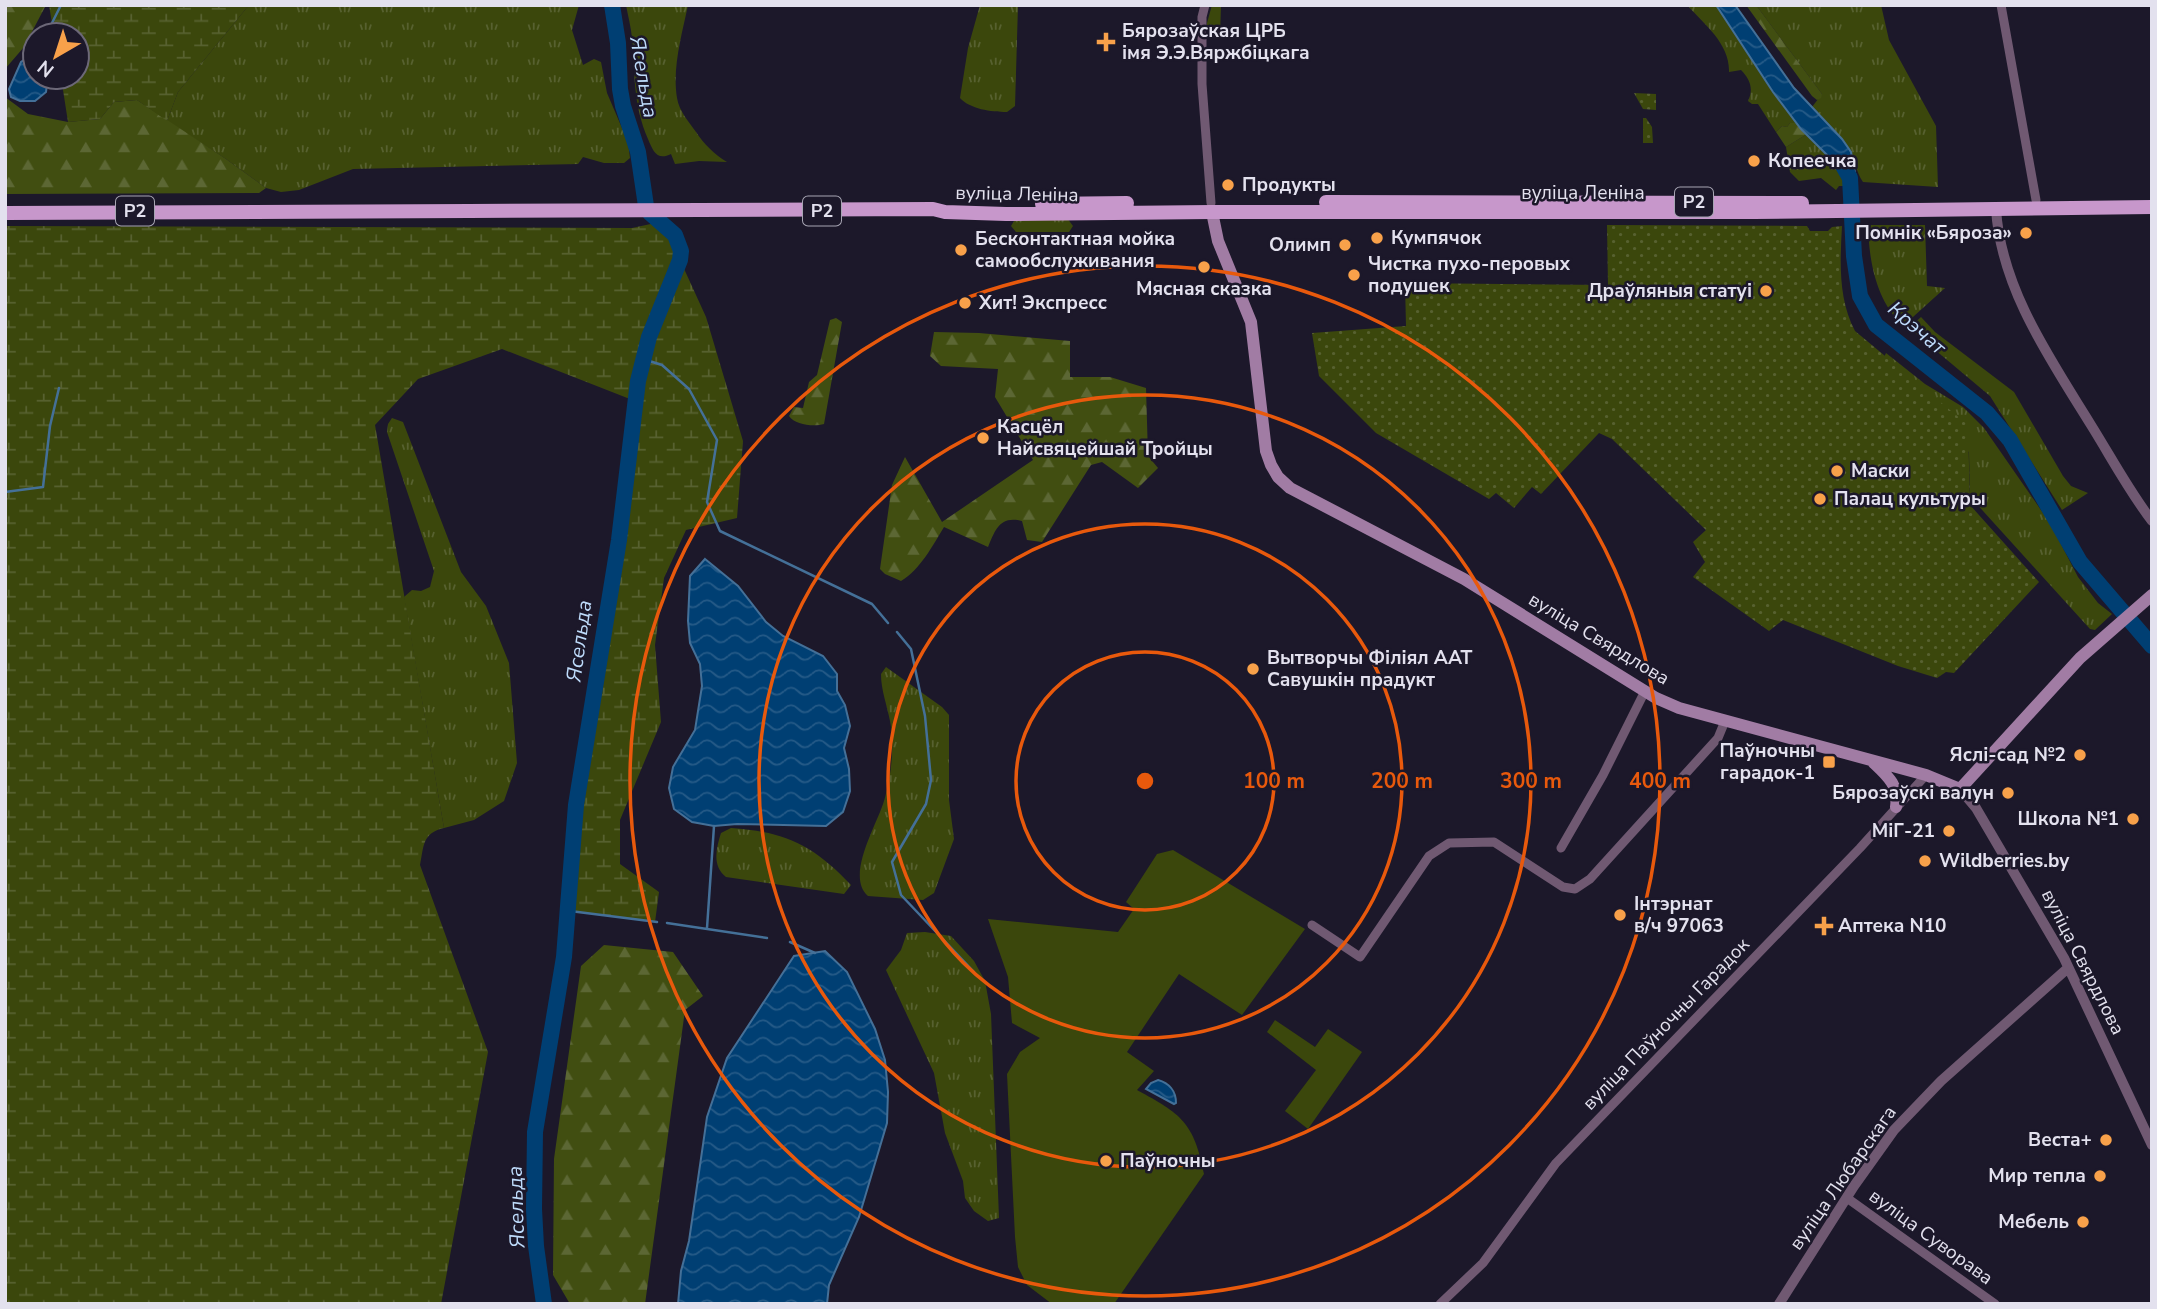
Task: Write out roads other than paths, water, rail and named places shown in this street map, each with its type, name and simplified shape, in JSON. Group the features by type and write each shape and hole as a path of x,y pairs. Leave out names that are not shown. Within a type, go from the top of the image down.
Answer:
{"main road":[{"name":"вуліца Леніна","path":"5,213 265,210 712,212 933,209 958,205 1871,207 2152,199"},
{"name":"вуліца Леніна","path":"2036,204 2152,207"},
{"name":"вуліца Свярдлова","path":"1212,207 1217,241 1251,322 1266,451 1270,465 1278,477 1303,495 1464,579 1645,691 1679,708 1926,775 1960,789"},
{"path":"1960,789 2040,700 2113,627 2152,595"},
{"path":"1871,761 1895,785 1896,807"}],"street":[{"path":"1205,5 1202,17 1202,84 1212,207"},
{"path":"2001,5 2036,204"},
{"path":"1996,205 1998,229 2030,324 2152,521"},
{"path":"1561,848 1604,775 1645,691"},
{"path":"1312,925 1360,957 1429,856 1449,844 1494,842 1563,887 1575,889 1590,879 1718,738 1724,721"},
{"name":"вуліца Паўночны Гарадок","path":"1440,1304 1483,1263 1556,1163 1850,858 1926,775"},
{"name":"вуліца Свярдлова","path":"1960,789 1976,808 2068,968 2152,1145"},
{"name":"вуліца Любарскага","path":"1779,1304 1847,1198 1895,1130 1914,1108 2068,968"},
{"name":"вуліца Суворава","path":"1847,1198 1995,1304"}],"water":[{"path":"1716,5 1735,5 1794,88 1842,139 1851,152 1856,178 1852,182 1846,181 1830,158 1801,129 1773,92"},
{"path":"21,62 21,91 46,91 35,101 20,101 11,97 9,89"},
{"path":"705,559 738,586 766,622 783,636 823,656 837,674 837,691 845,705 850,726 844,748 850,791 843,812 826,826 714,826 692,822 674,809 669,788 673,767 695,730 702,686 700,664 690,643 690,576"},
{"path":"825,951 847,972 875,1029 885,1060 888,1092 887,1123 859,1217 829,1285 827,1304 678,1304 707,1117 727,1058 794,956"},
{"path":"1158,1080 1171,1088 1176,1103 1146,1089"}],"waterway":[{"path":"53,21 61,5"},
{"name":"Ясельда","path":"544,1304 534,1209 535,1132 564,957 576,805 619,540 638,381 649,337 680,260 681,251 675,235 650,213 646,206 638,152 620,89 618,43 612,5"},
{"name":"Крэчат","path":"1842,164 1850,178 1854,256 1860,296 1876,325 1987,413 2010,440 2080,562 2152,646"},
{"path":"643,359 662,365 689,389 717,440 707,502 720,531 872,604 888,623"},
{"path":"5,492 43,487 50,426 59,388"},
{"path":"897,632 911,649 925,716 931,780 926,804 892,862 901,895 974,972"},
{"path":"707,928 714,826"},
{"path":"570,911 657,922"},
{"path":"667,923 767,938"},
{"path":"790,942 815,953"}],"place":[{"name":"Бярозаўская ЦРБ імя Э.Э.Вяржбіцкага","path":"1106,42"},
{"name":"Копеечка","path":"1754,161"},
{"name":"Продукты","path":"1228,185"},
{"name":"Помнік «Бяроза»","path":"2026,233"},
{"name":"Кумпячок","path":"1377,238"},
{"name":"Олимп","path":"1345,245"},
{"name":"Бесконтактная мойка самообслуживания","path":"961,250"},
{"name":"Мясная сказка","path":"1204,267"},
{"name":"Чистка пухо-перовых подушек","path":"1354,275"},
{"name":"Драўляныя статуі","path":"1766,291"},
{"name":"Хит! Экспресс","path":"965,303"},
{"name":"Касцёл Найсвяцейшай Тройцы","path":"983,438"},
{"name":"Маски","path":"1837,471"},
{"name":"Палац культуры","path":"1820,499"},
{"name":"Вытворчы Філіял ААТ Савушкін прадукт","path":"1253,669"},
{"name":"Яслі-сад №2","path":"2080,755"},
{"name":"Паўночны гарадок-1","path":"1829,762"},
{"name":"Бярозаўскі валун","path":"2008,793"},
{"name":"Школа №1","path":"2133,819"},
{"name":"МіГ-21","path":"1949,831"},
{"name":"Wildberries.by","path":"1925,861"},
{"name":"Інтэрнат в/ч 97063","path":"1620,915"},
{"name":"Аптека N10","path":"1824,926"},
{"name":"Веста+","path":"2106,1140"},
{"name":"Паўночны","path":"1106,1161"},
{"name":"Мир тепла","path":"2100,1176"},
{"name":"Мебель","path":"2083,1222"}]}
